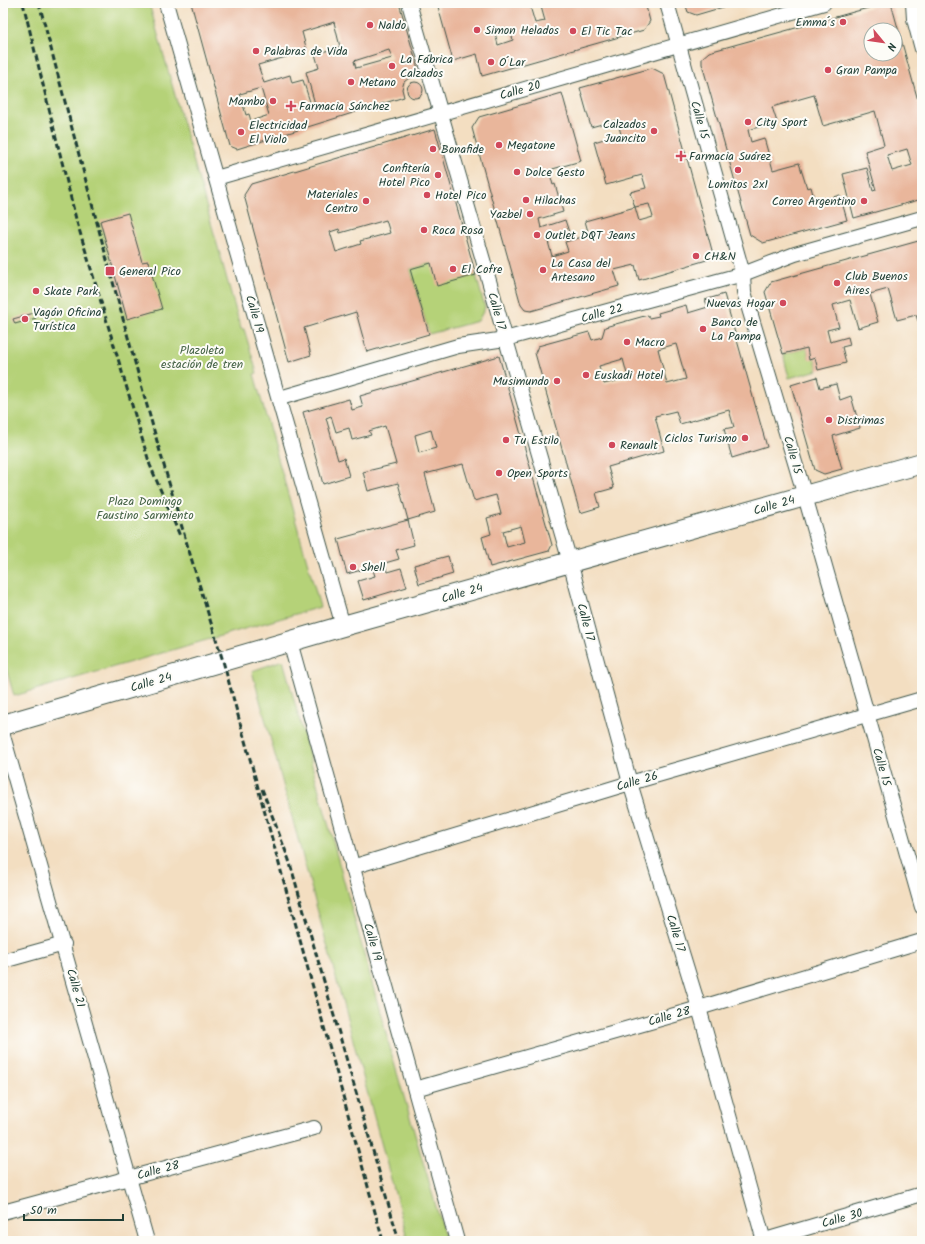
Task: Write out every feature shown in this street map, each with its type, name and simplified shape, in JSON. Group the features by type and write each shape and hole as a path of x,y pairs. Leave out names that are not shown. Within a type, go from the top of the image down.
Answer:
{"street":[{"name":"Calle 19","path":"166,3 280,398 343,626"},
{"name":"Calle 17","path":"409,3 570,562 630,783 699,1008 764,1241"},
{"name":"Calle 15","path":"667,3 743,274 744,292 805,496 922,907"},
{"name":"Calle 20","path":"216,178 824,3"},
{"path":"913,3 914,19 922,49"},
{"name":"Calle 22","path":"280,398 458,346 505,339 743,274 766,267 795,254 922,218"},
{"name":"Calle 24","path":"3,725 343,626 922,463"},
{"name":"Calle 19","path":"290,642 457,1241"},
{"name":"Calle 26","path":"352,866 630,783 922,699"},
{"name":"Calle 21","path":"3,736 64,944 147,1241"},
{"name":"Calle 28","path":"415,1089 699,1008 922,941"},
{"path":"3,961 64,944"},
{"name":"Calle 28","path":"3,1212 314,1128"},
{"name":"Calle 30","path":"764,1241 922,1194"}],"green space":[{"name":"Plaza Domingo Faustino Sarmiento","path":"3,3 149,3 241,329 244,329 257,373 254,374 320,607 14,696 3,657"},
{"path":"431,263 476,275 485,308 478,321 429,334 410,269"},
{"path":"807,348 809,359 815,358 818,370 789,378 783,354"},
{"path":"283,660 393,1059 446,1241 408,1241 252,671"}],"building":[{"path":"191,3 399,3 419,72 415,77 409,78 404,82 402,89 404,97 237,149 230,146","holes":["334,22 340,47 315,54 319,68 306,72 315,104 311,105 303,80 292,83 290,75 264,83 258,65 307,51 302,32","389,50 392,58 356,68 354,61","261,88 269,115 251,121 249,114 246,115 240,94"]},
{"path":"437,3 529,3 535,23 545,21 540,3 645,3 650,21 644,30 482,76 477,54 453,61","holes":["510,30 513,40 498,45 495,33"]},
{"path":"685,3 737,3 696,15 688,12"},
{"path":"886,3 891,3 896,22 863,22 863,62 903,62 903,46 922,115 922,199 854,218 843,174 867,168 873,191 876,190 865,151 884,145 875,111 823,126 814,95 772,107 777,122 748,130 751,142 764,138 773,170 799,163 807,188 811,187 815,202 840,195 847,220 763,243 750,235 702,64 702,58 709,52","holes":["907,149 912,165 892,171 887,155"]},
{"path":"652,68 664,74 713,254 710,259 639,280 635,265 614,270 619,286 531,311 525,310 521,305 472,128 479,117 562,93 581,161 549,170 553,185 555,184 563,212 539,219 541,228 565,220 569,232 547,238 552,256 568,251 565,242 589,235 585,221 635,207 630,192 646,188 642,175 606,185 594,142 621,134 617,120 591,127 580,88","holes":["649,204 653,217 639,221 635,207"]},
{"path":"412,82 418,82 423,87 421,96 418,98 412,98 407,93 407,87"},
{"path":"435,129 476,275 437,286 431,263 410,269 429,334 367,352 356,312 304,328 311,355 289,362 244,195 251,184","holes":["386,220 390,233 360,241 361,244 336,252 330,232 339,229 340,233"]},
{"path":"128,213 142,262 148,261 162,309 127,319 100,221"},
{"path":"922,240 922,320 918,321 916,315 897,320 888,289 870,294 878,322 858,328 850,300 833,305 839,327 827,330 830,342 848,337 850,345 842,347 846,363 818,370 815,358 809,360 807,348 783,354 765,292 771,282"},
{"path":"724,294 767,447 732,458 724,429 734,427 729,410 680,424 676,411 655,416 664,451 608,467 614,488 596,493 600,507 580,513 535,353 538,346 589,332 592,340 602,337 605,327 648,315 649,318 659,316 658,313 686,305 688,313 708,307 705,300","holes":["676,344 686,379 667,384 658,349","623,359 628,378 604,384 599,366"]},
{"name":"Vagón Oficina Turística","path":"34,313 36,318 15,324 13,319"},
{"path":"499,356 552,545 549,551 490,567 482,537 491,534 487,518 501,514 496,495 474,501 463,464 425,474 435,512 408,520 398,483 368,491 363,472 396,464 385,426 369,431 371,435 352,440 349,428 336,432 331,416 326,418 338,460 344,458 349,476 323,484 303,412 349,399 352,410 363,407 360,396","holes":["431,430 436,448 419,453 415,435","521,526 525,542 507,547 503,531"]},
{"path":"817,377 820,388 836,384 840,400 851,396 860,428 833,436 842,469 824,474 815,470 791,385"},
{"path":"408,520 414,545 396,550 399,559 385,563 387,572 401,568 407,587 364,600 358,581 375,576 372,567 347,574 338,539"},
{"path":"448,556 453,574 419,584 414,565"}],"railway":[{"path":"23,3 76,219 150,465 180,536"},
{"path":"39,3 127,333 173,498 223,661 383,1241"},
{"path":"262,789 289,860 399,1241"}],"place":[{"name":"Emma´s","path":"843,22"},
{"name":"Naldo","path":"370,25"},
{"name":"Simon Helados","path":"477,30"},
{"name":"El Tic Tac","path":"573,31"},
{"name":"Palabras de Vida","path":"256,51"},
{"name":"O´Lar","path":"491,62"},
{"name":"La Fábrica Calzados","path":"392,66"},
{"name":"Gran Pampa","path":"828,70"},
{"name":"Metano","path":"351,82"},
{"name":"Mambo","path":"273,101"},
{"name":"Farmacia Sánchez","path":"291,106"},
{"name":"City Sport","path":"748,122"},
{"name":"Calzados Juancito","path":"654,131"},
{"name":"Electricidad El Violo","path":"241,132"},
{"name":"Megatone","path":"499,145"},
{"name":"Bonafide","path":"433,149"},
{"name":"Farmacia Suárez","path":"681,156"},
{"name":"Lomitos 2x1","path":"738,170"},
{"name":"Dolce Gesto","path":"517,172"},
{"name":"Confitería Hotel Pico","path":"438,175"},
{"name":"Hotel Pico","path":"427,195"},
{"name":"Hilachas","path":"526,200"},
{"name":"Materiales Centro","path":"366,201"},
{"name":"Correo Argentino","path":"864,201"},
{"name":"Yazbel","path":"530,214"},
{"name":"Roca Rosa","path":"424,230"},
{"name":"Outlet DQT Jeans","path":"537,235"},
{"name":"CH&N","path":"696,256"},
{"name":"El Cofre","path":"453,269"},
{"name":"La Casa del Artesano","path":"543,270"},
{"name":"General Pico","path":"110,271"},
{"name":"Club Buenos Aires","path":"837,283"},
{"name":"Skate Park","path":"36,291"},
{"name":"Nuevas Hogar","path":"783,303"},
{"name":"Vagón Oficina Turística","path":"25,319"},
{"name":"Banco de La Pampa","path":"703,329"},
{"name":"Macro","path":"627,342"},
{"name":"Euskadi Hotel","path":"586,375"},
{"name":"Musimundo","path":"557,381"},
{"name":"Distrimas","path":"829,420"},
{"name":"Ciclos Turismo","path":"745,438"},
{"name":"Tu Estilo","path":"506,440"},
{"name":"Renault","path":"612,445"},
{"name":"Open Sports","path":"499,473"},
{"name":"Shell","path":"353,567"}],"park label":[{"name":"Plazoleta estación de tren","path":"202,357"}]}
